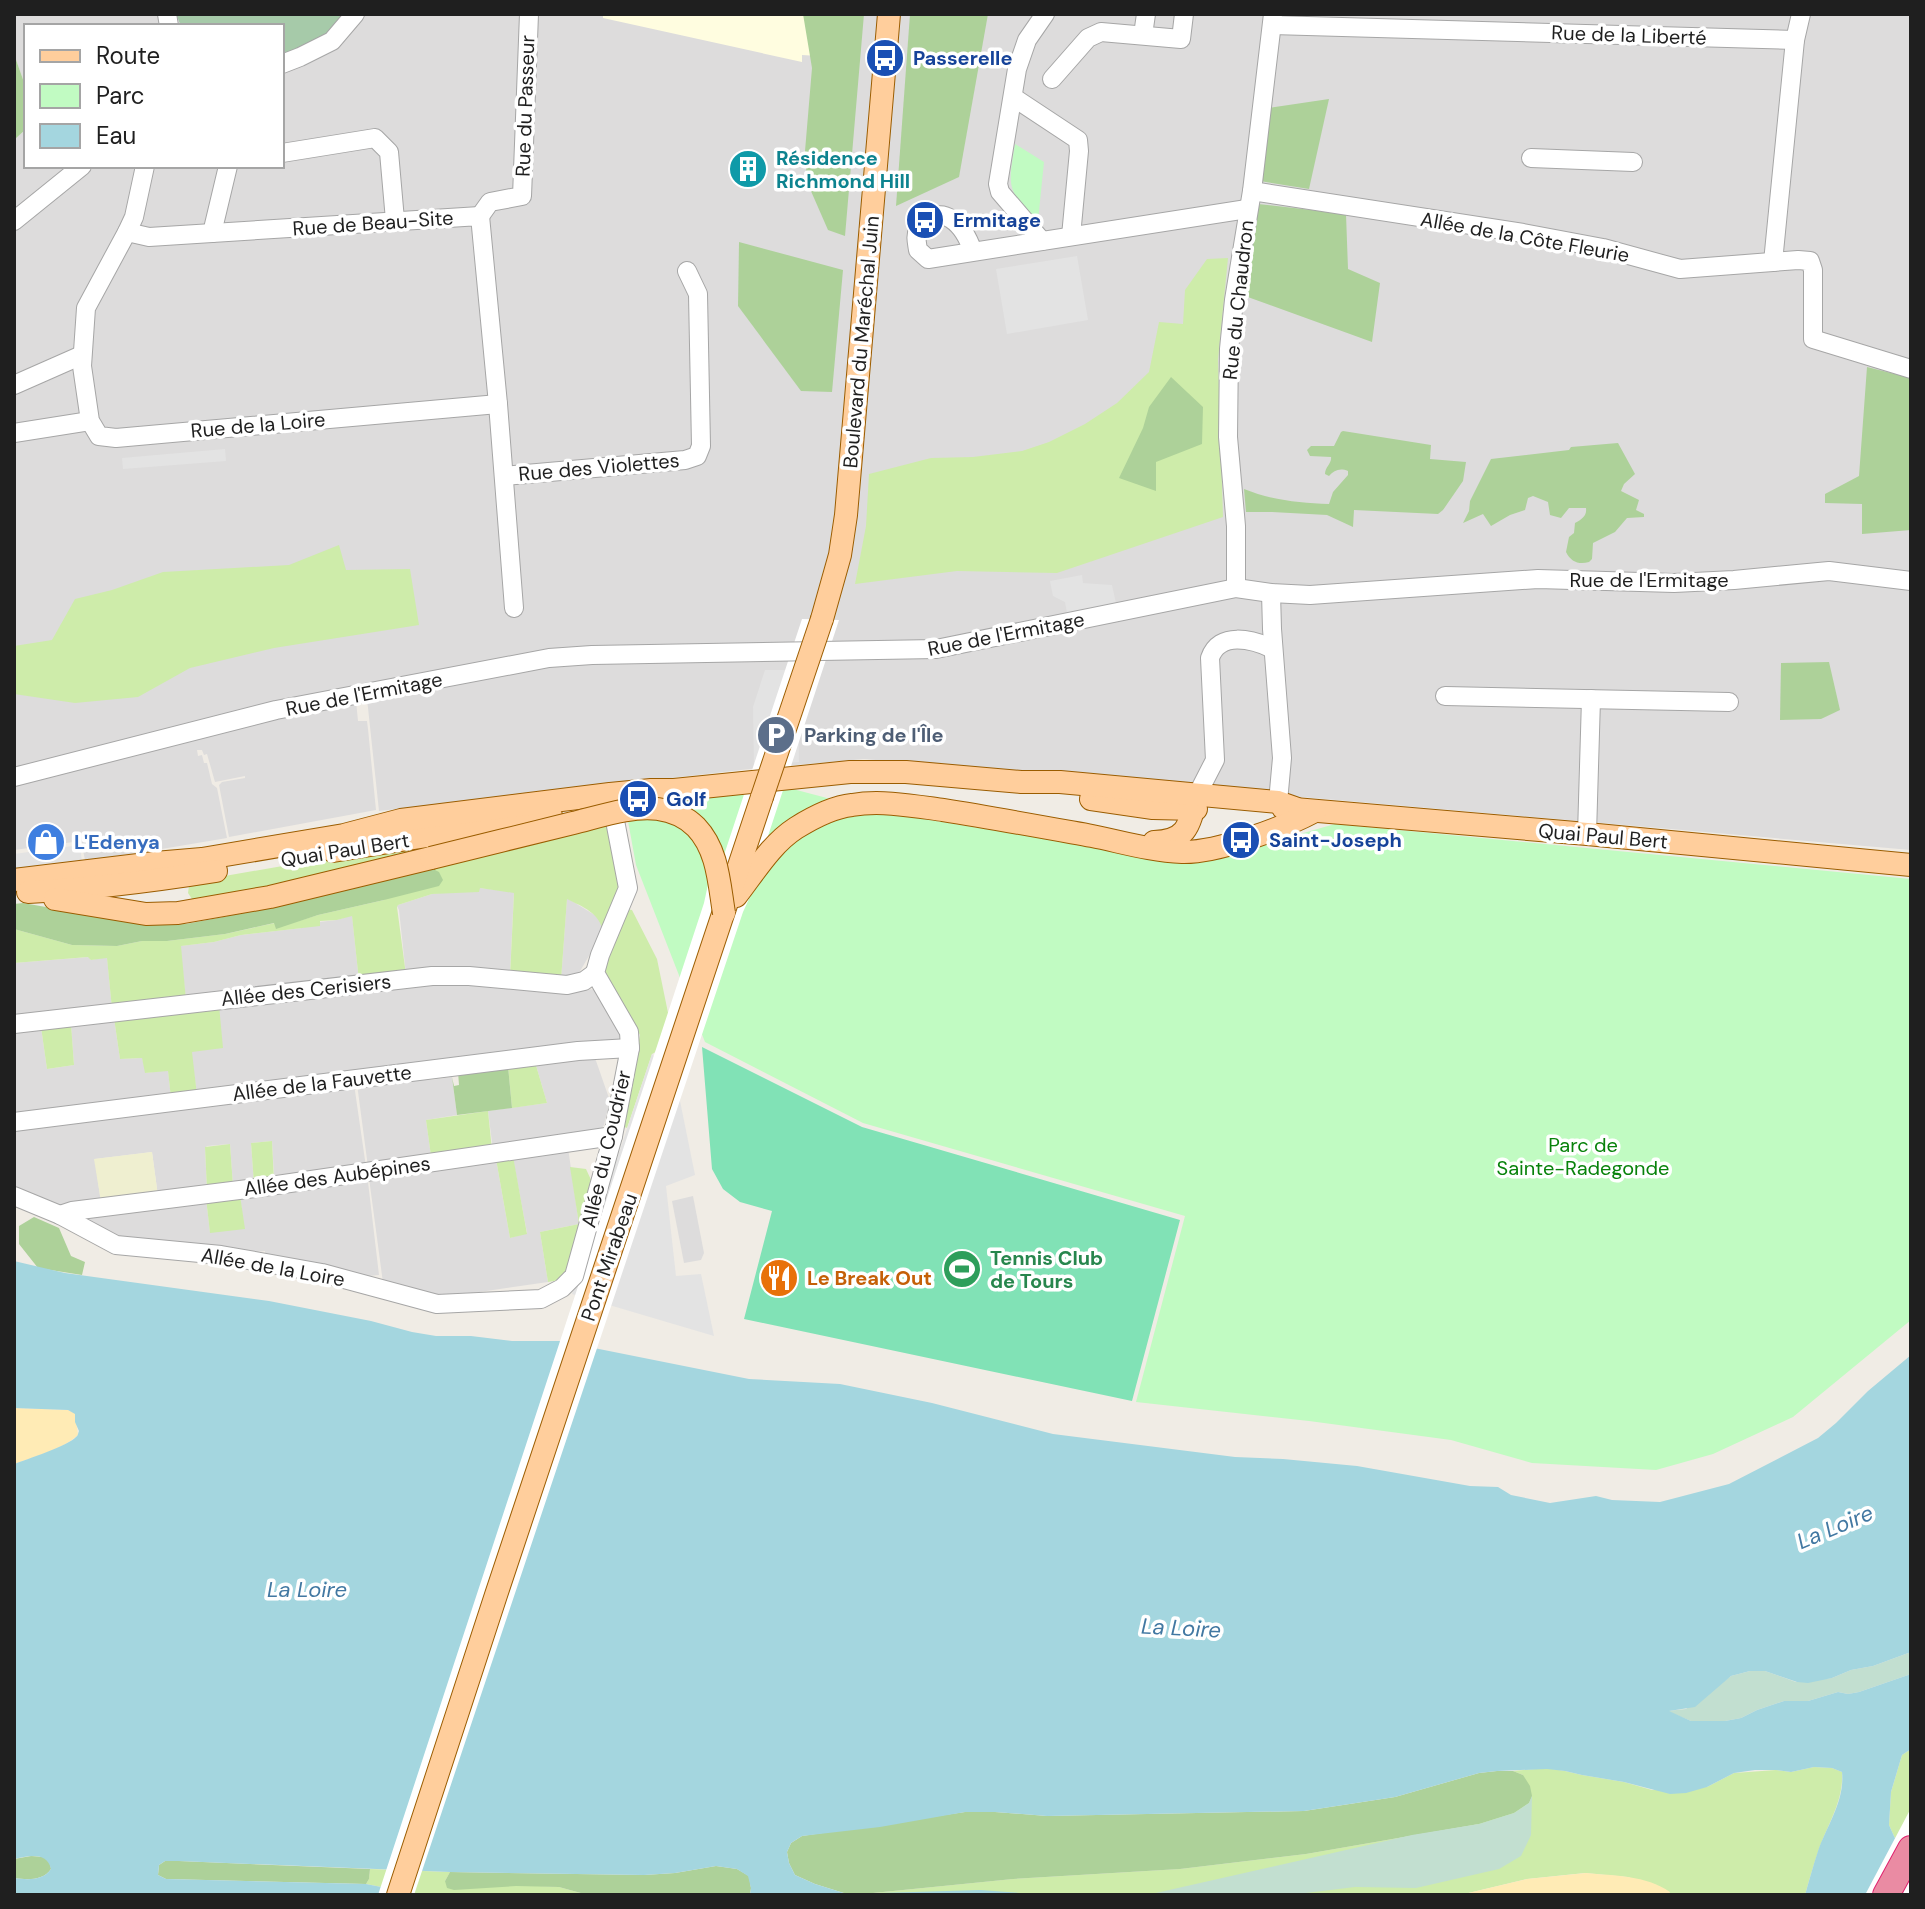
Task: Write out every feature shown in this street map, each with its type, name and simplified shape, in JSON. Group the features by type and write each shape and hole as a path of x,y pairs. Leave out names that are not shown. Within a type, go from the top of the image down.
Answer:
{"highway":[{"path":"1886,1895 1911,1849"}],"main road":[{"name":"Boulevard du Maréchal Juin","path":"822,619 840,555 846,515 889,14"},
{"name":"Pont Mirabeau","path":"398,1895 500,1580 822,619"},
{"name":"Quai Paul Bert","path":"15,888 80,889 168,878 545,817 651,790 859,772 906,772 1021,782 1091,799 1153,808 1195,802 1296,807 1911,865"},
{"name":"Quai Paul Bert","path":"15,888 155,863 202,859 344,835 401,820 610,799"},
{"path":"1101,838 1155,843 1170,841 1180,837 1186,829 1195,802"},
{"path":"724,913 767,856 795,829 822,814 851,805 915,806 1169,851 1202,850 1269,831 1298,820 1296,807"},
{"path":"15,888 133,912 178,913 270,897 595,818 640,809 657,809 679,815 695,827 710,847 724,913"},
{"path":"178,913 170,905 166,894 168,878 172,872 202,859"}],"street":[{"path":"284,63 332,41 355,14"},
{"name":"Rue du Passeur","path":"480,216 490,202 522,196 529,14"},
{"path":"1042,241 1000,192 998,184 1017,69 1027,40 1045,14"},
{"path":"1143,35 1146,14"},
{"path":"1052,79 1088,38 1101,32 1181,39 1184,14"},
{"path":"1773,262 1795,40 1801,14"},
{"name":"Rue de la Liberté","path":"1273,19 1795,40"},
{"name":"Rue du Chaudron","path":"1236,588 1236,526 1228,437 1229,349 1273,19"},
{"path":"1013,97 1078,140 1071,236"},
{"path":"284,153 375,138 389,152 395,220"},
{"path":"1531,158 1633,162"},
{"path":"14,221 80,168"},
{"path":"14,433 90,421 82,355 86,308 134,217 145,168"},
{"path":"212,233 228,168"},
{"name":"Allée de la Côte Fleurie","path":"973,252 1250,200 1603,248 1680,269 1810,261 1813,270 1813,339 1911,369"},
{"name":"Rue de Beau-Site","path":"127,232 149,237 480,216 498,404"},
{"name":"Rue des Violettes","path":"504,476 685,460 697,456 701,446 698,294 687,271"},
{"path":"14,385 82,355"},
{"path":"498,404 514,608"},
{"name":"Rue de la Loire","path":"90,421 99,436 112,438 498,404"},
{"name":"Rue de l'Ermitage","path":"14,777 276,710 549,658 936,649 1236,588 1310,595 1538,579 1689,582 1829,571 1911,581"},
{"path":"1271,593 1282,758 1296,807"},
{"path":"1195,802 1215,760 1210,658 1213,648 1223,641 1235,640 1256,641 1273,649"},
{"path":"1445,696 1729,702"},
{"path":"1587,834 1591,699"},
{"path":"595,973 628,888 610,799"},
{"name":"Allée des Cerisiers","path":"14,1024 432,976 469,976 567,985 584,981 595,973"},
{"name":"Allée du Coudrier","path":"541,1299 562,1288 574,1276 613,1136 630,1048 629,1032 595,973"},
{"name":"Allée de la Fauvette","path":"14,1122 578,1051 630,1048"},
{"name":"Allée des Aubépines","path":"60,1215 613,1136"},
{"name":"Allée de la Loire","path":"14,1196 60,1215 116,1245 221,1255 322,1273 437,1304 541,1299"}],"shaded area":[{"path":"14,14 1911,14 1911,850 864,759 379,811 366,689 14,773 14,140 24,131 24,168 284,168 284,24 24,24 24,82 14,54"},
{"path":"603,14 826,14 818,56 802,55 802,62 603,18"},
{"path":"1077,256 1088,320 1007,334 996,269"},
{"path":"225,449 226,461 123,469 122,458"},
{"path":"1082,575 1083,583 1112,585 1116,603 1067,613 1065,602 1053,596 1050,581"},
{"name":"Parking de l'Île","path":"765,670 798,670 799,762 754,765 753,707"},
{"path":"356,701 358,721 367,721 376,810 229,837 219,785 245,776 215,782 207,754 197,750 198,756 202,755 204,763 207,763 212,784 217,788 227,838 85,860 81,841 14,850 14,783 145,753 223,730"},
{"path":"80,845 82,862 15,871 14,854"},
{"path":"480,888 514,892 510,974 406,975 397,906 432,894"},
{"path":"567,898 598,917 603,932 576,978 561,980"},
{"path":"352,915 359,981 186,1000 180,946 302,928"},
{"path":"89,957 91,960 107,957 112,1009 14,1021 14,963"},
{"path":"434,980 595,989 620,1031 622,1040 197,1095 191,1052 219,1005"},
{"path":"114,1018 120,1059 142,1058 146,1073 168,1070 171,1098 14,1118 14,1031 41,1027 47,1069 74,1065 71,1024"},
{"path":"652,1054 677,1086 695,1175 666,1186 676,1276 701,1274 714,1336 572,1294"},
{"path":"594,1055 610,1101 599,1132 493,1150 488,1111 547,1103 535,1062"},
{"path":"452,1077 457,1115 426,1120 431,1156 368,1167 357,1084"},
{"path":"354,1084 366,1167 290,1179 285,1174 274,1175 272,1141 251,1143 254,1184 233,1186 230,1144 205,1148 207,1190 158,1196 152,1152 95,1159 101,1203 63,1208 14,1188 14,1127"},
{"path":"568,1148 579,1224 540,1232 548,1282 432,1299 383,1283 369,1178 422,1173 496,1159 510,1238 527,1233 513,1159"},
{"path":"359,1178 360,1183 368,1182 379,1275 358,1277 265,1257 265,1251 248,1253 116,1240 75,1216 206,1198 210,1232 244,1228 240,1196"},
{"path":"693,1196 704,1253 701,1260 684,1263 672,1201"}],"green space":[{"path":"176,14 347,14 330,33 284,58 284,24 180,24"},
{"path":"803,14 864,14 845,236 828,230 807,182 805,151 812,68"},
{"path":"910,14 988,14 959,177 896,206"},
{"path":"14,54 24,82 24,131 14,140"},
{"path":"1329,99 1309,189 1260,181 1269,108"},
{"path":"1015,144 1044,162 1038,221 1020,202 1012,187"},
{"path":"1258,204 1346,214 1348,269 1380,283 1372,342 1245,296"},
{"path":"739,242 843,270 832,392 801,391 738,306"},
{"path":"1228,258 1218,360 1223,517 1057,573 957,571 855,584 866,526 869,474 931,458 1022,451 1085,424 1117,403 1149,372 1159,322 1183,324 1185,290 1207,259"},
{"path":"1867,367 1911,378 1911,530 1862,534 1862,504 1825,503 1825,494 1859,476"},
{"path":"1171,377 1203,407 1202,444 1156,462 1156,491 1119,478 1143,428 1149,407"},
{"path":"1343,431 1431,445 1430,459 1466,462 1463,481 1438,514 1354,510 1353,527 1327,515 1246,512 1244,489 1286,500 1329,504 1333,492 1348,471 1337,470 1329,476 1325,474 1331,457 1310,456 1307,450 1311,446 1334,446"},
{"path":"1618,443 1635,474 1621,491 1639,500 1636,510 1644,517 1627,518 1615,532 1593,543 1589,562 1576,562 1566,552 1575,523 1584,517 1586,508 1569,508 1561,518 1550,515 1548,502 1533,496 1528,498 1525,510 1491,526 1483,514 1463,523 1470,501 1491,459"},
{"path":"339,545 346,570 410,569 419,625 274,648 190,668 138,697 75,703 14,694 14,646 52,640 75,599 163,572 289,565"},
{"path":"1829,662 1840,710 1821,719 1780,720 1781,663"},
{"name":"Parc de Sainte-Radegonde","path":"789,788 880,812 1198,863 1335,824 1911,879 1911,1320 1793,1417 1713,1454 1656,1470 1532,1463 1451,1440 1136,1402 1185,1216 863,1123 705,1042 636,865 628,821 681,801"},
{"path":"608,821 620,890 603,932 595,915 567,899 561,980 510,976 514,893 480,888 479,892 432,894 398,905 406,975 359,981 352,916 320,921 320,926 181,946 186,1000 112,1009 107,958 14,963 14,929 72,945 117,946 225,934 275,923 276,928 384,900 427,866"},
{"path":"431,843 421,852 267,890 192,899 188,893 189,886 196,881"},
{"path":"427,866 439,872 443,880 439,886 318,915 276,929 274,923 225,934 117,946 72,945 14,929 14,904 149,925 186,924 238,914"},
{"path":"626,909 632,910 657,959 674,1042 652,1054 627,1128 622,1126 640,1035 602,971"},
{"path":"219,1005 223,1048 192,1052 197,1095 171,1098 168,1071 145,1073 142,1058 120,1059 114,1018"},
{"path":"71,1024 74,1065 47,1069 41,1027"},
{"name":"Tennis Club de Tours","path":"702,1047 862,1127 1180,1220 1132,1401 744,1319 772,1211 740,1202 723,1189 712,1169"},
{"path":"535,1062 547,1103 512,1108 508,1066"},
{"path":"508,1066 512,1108 457,1115 452,1077 454,1086 459,1085 458,1072"},
{"path":"488,1111 492,1150 431,1156 426,1120"},
{"path":"272,1141 274,1181 254,1184 251,1143"},
{"path":"230,1144 233,1186 207,1190 205,1147"},
{"path":"152,1152 158,1196 101,1202 94,1159"},
{"path":"513,1156 527,1234 510,1238 496,1159"},
{"path":"570,1167 586,1169 592,1182 564,1277 548,1282 540,1232 579,1224"},
{"path":"240,1195 245,1229 210,1233 206,1198"},
{"path":"34,1217 59,1228 71,1256 85,1262 82,1275 38,1268 19,1244 19,1226"},
{"path":"1911,1652 1911,1674 1859,1692 1838,1692 1808,1701 1784,1701 1725,1721 1691,1721 1667,1711 1686,1709 1731,1676 1750,1671 1765,1671 1796,1682 1832,1678"},
{"path":"1911,1749 1911,1874 1889,1825 1891,1792 1902,1755"},
{"path":"1814,1767 1842,1772 1842,1783 1838,1803 1805,1895 1669,1895 1669,1892 1628,1877 1585,1873 1527,1879 1460,1895 873,1893 1013,1879 1180,1869 1306,1854 1479,1824 1523,1775 1513,1771 1547,1768 1652,1790 1707,1787 1734,1773 1791,1772"},
{"path":"1513,1771 1523,1775 1532,1796 1529,1803 1514,1813 1479,1824 1306,1854 1180,1869 1013,1879 847,1894 795,1875 787,1852 791,1843 802,1836 965,1812 1047,1816 1304,1811 1395,1797 1479,1773"},
{"path":"1532,1796 1531,1835 1521,1856 1499,1869 1416,1888 1355,1887 1289,1895 1147,1895 1412,1835 1479,1824 1514,1813 1529,1803"},
{"path":"45,1857 51,1869 39,1878 14,1878 14,1859"},
{"path":"165,1861 370,1869 366,1884 166,1879 158,1875 159,1865"},
{"path":"716,1866 737,1869 749,1876 750,1895 588,1895 559,1887 516,1886 454,1890 447,1888 445,1881 450,1872 644,1875"},
{"path":"370,1869 450,1872 445,1881 559,1887 588,1895 422,1895 366,1884"}],"sand":[{"path":"14,1408 68,1410 75,1413 78,1435 56,1448 14,1464"},
{"path":"1586,1873 1640,1879 1670,1892 1669,1895 1460,1895 1527,1879"}],"water":[{"name":"La Loire","path":"14,1261 65,1273 269,1301 436,1336 559,1341 749,1379 840,1384 932,1403 1053,1434 1235,1457 1357,1466 1470,1486 1498,1487 1511,1495 1550,1503 1596,1496 1612,1500 1660,1502 1729,1484 1818,1438 1911,1355 1911,1652 1873,1666 1808,1683 1765,1671 1750,1671 1731,1676 1695,1707 1669,1711 1691,1721 1725,1721 1784,1701 1808,1701 1838,1692 1859,1692 1911,1674 1911,1749 1902,1755 1891,1792 1889,1825 1911,1874 1911,1895 1805,1895 1818,1851 1838,1803 1842,1783 1842,1772 1814,1767 1791,1772 1755,1770 1734,1773 1707,1787 1670,1794 1624,1782 1547,1769 1479,1773 1395,1797 1304,1811 1047,1816 965,1812 880,1827 802,1836 791,1843 787,1852 795,1875 847,1894 980,1890 1047,1895 750,1895 748,1876 737,1869 716,1866 644,1875 450,1872 165,1861 159,1865 158,1875 166,1879 366,1884 422,1895 14,1895 14,1878 39,1878 51,1869 46,1859 41,1857 14,1859 14,1464 65,1444 77,1437 79,1431 75,1414 68,1410 14,1408"}],"pier":[{"path":"802,619 839,620 767,839 824,805 853,796 878,794 1008,811 1005,827 890,810 857,812 831,820 804,834 786,846 760,875 743,912 414,1895 378,1895 709,880 707,865 696,841 687,831 666,819 650,815 622,817 433,863 427,849 633,798 645,798 682,808 696,818 724,855"},
{"path":"1911,1808 1911,1895 1865,1895"}],"place":[{"name":"Passerelle","path":"885,58"},
{"name":"Résidence Richmond Hill","path":"748,169"},
{"name":"Ermitage","path":"925,220"},
{"name":"Parking de l'Île","path":"776,735"},
{"name":"Golf","path":"638,799"},
{"name":"Saint-Joseph","path":"1241,840"},
{"name":"L'Edenya","path":"46,842"},
{"name":"Tennis Club de Tours","path":"962,1269"},
{"name":"Le Break Out","path":"779,1278"}]}
